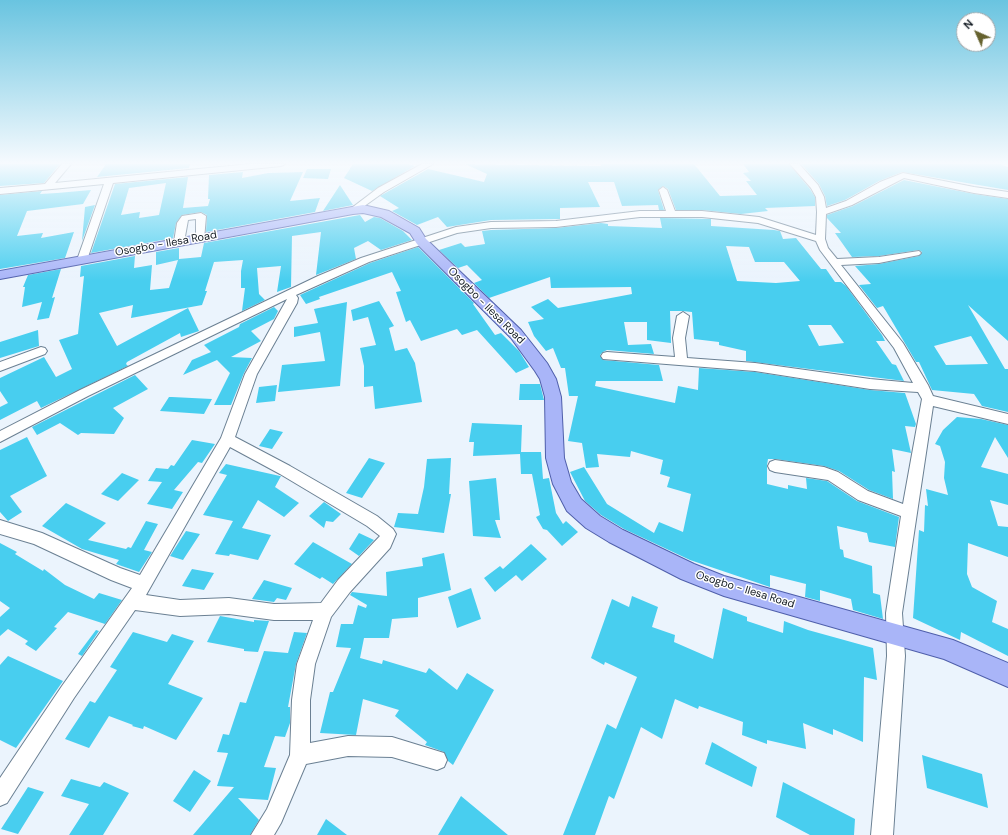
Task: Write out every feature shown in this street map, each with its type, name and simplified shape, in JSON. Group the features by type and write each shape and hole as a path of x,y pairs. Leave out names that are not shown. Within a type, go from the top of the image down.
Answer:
{"main road":[{"name":"Osogbo - Ilesa Road","path":"0,275 352,210 363,209 385,214 415,231 421,241 516,334 541,367 548,379 553,398 555,458 562,484 574,505 593,522 616,536 688,572 724,586 945,648 1008,675"}],"street":[{"path":"82,260 101,203"},
{"path":"352,210 362,203"},
{"path":"668,203 671,213"},
{"path":"821,203 822,212 820,239 823,248 898,346 927,394 925,423 909,512 894,613 896,656 882,835"},
{"path":"822,212 849,203"},
{"path":"0,437 84,393 288,294 366,260 456,230 491,225 556,224 633,215 671,213 702,214 760,220 820,239"},
{"path":"179,242 184,218 201,216 201,238"},
{"path":"834,262 879,260 916,253"},
{"path":"0,796 68,692 133,602 144,584 227,439 251,374 292,303 293,298 288,294"},
{"path":"681,362 679,338 683,316"},
{"path":"0,367 41,351"},
{"path":"607,356 755,367 870,384 927,394 960,409 1008,420"},
{"path":"227,439 372,521 388,534 385,543 344,586 325,611 314,638 306,664 300,700 300,755 274,816 262,835"},
{"path":"775,466 824,473 833,476 863,496 909,512"},
{"path":"0,527 37,538 117,575 144,584"},
{"path":"133,602 180,608 229,606 274,612 325,611"},
{"path":"300,755 348,746 392,747 436,760"}],"building":[{"path":"0,203 84,203 27,211 17,236 43,233 41,238 74,232 65,258 0,269"},
{"path":"108,203 125,203 121,215 140,212 139,218 159,215 162,203 184,203 183,208 208,206 209,203 318,203 315,212 206,232 207,215 201,212 182,215 176,223 173,238 91,253"},
{"path":"328,203 352,203 353,205 323,211"},
{"path":"391,203 598,203 600,207 560,208 560,219 491,220 447,227 438,217 417,225 392,211 399,208"},
{"path":"621,203 662,203 664,210 659,210 658,205 622,206"},
{"path":"673,203 815,203 815,206 765,208 768,211 741,214 702,210 676,210"},
{"path":"826,203 836,203 827,206"},
{"path":"859,203 1008,203 1008,341 968,305 1005,369 1008,369 1008,412 982,406 974,394 932,390 919,362 916,362 883,306 877,308 859,285 871,284 855,266 879,264 919,256 922,252 919,250 879,256 852,257 835,233 841,233 827,218 827,215","holes":["971,336 988,364 946,365 934,346"]},
{"path":"95,205 82,241 85,207"},
{"path":"360,215 365,222 374,217 380,218 403,231 412,240 381,250 368,241 354,248 356,259 316,275 321,232 292,236 291,287 277,292 281,266 257,268 259,294 265,300 242,311 245,288 241,288 241,271 243,260 214,262 202,305 131,318 133,305 99,313 117,346 188,308 199,331 181,337 180,333 127,362 126,364 128,366 41,408 37,401 0,420 0,407 8,403 0,391 0,378 44,357 56,377 72,369 59,340 78,334 84,276 80,277 81,266 135,256 134,268 152,265 150,290 169,288 178,260 156,265 156,252 179,248 179,259 201,257 204,243"},
{"path":"660,218 711,219 711,226 774,230 780,231 783,239 796,238 821,269 826,269 835,282 841,282 846,286 882,335 885,341 876,341 892,364 896,365 904,381 746,361 746,351 719,345 719,342 694,339 692,312 670,311 671,343 647,340 647,322 624,322 628,345 651,344 654,354 607,350 600,355 603,360 659,365 663,381 596,381 595,386 675,403 678,386 698,390 699,368 755,372 870,390 905,393 916,424 915,427 905,426 911,453 892,449 895,472 892,471 893,499 869,490 839,471 824,466 775,459 768,459 767,465 767,484 788,489 788,485 807,489 806,478 827,481 857,501 899,517 895,547 869,542 867,533 837,526 840,549 843,550 844,557 872,566 873,593 880,595 883,619 853,610 851,599 820,590 820,601 805,597 806,584 770,575 770,587 690,560 624,529 601,515 585,501 570,472 584,467 607,504 654,533 659,522 683,532 691,494 667,487 670,477 660,474 663,460 631,451 630,457 597,454 599,467 586,468 582,443 568,441 578,396 569,396 565,368 561,368 553,348 546,351 534,336 528,322 544,319 531,307 548,299 558,308 632,294 631,287 551,288 550,277 489,298 474,283 482,280 467,265 458,268 439,250 461,243 465,247 485,244 482,231 491,230 556,228 601,223 608,224 608,226 662,228","holes":["726,246 749,247 755,262 784,262 800,281 776,283 737,281","808,325 831,325 844,343 819,346"]},
{"path":"418,247 474,303 473,304 495,335 501,333 519,351 529,367 516,373 477,330 462,335 457,329 421,341 410,320 406,322 396,292 401,291 392,272 319,297 320,299 306,304 300,295 370,263"},
{"path":"61,269 52,298 55,297 49,318 37,320 42,302 22,307 25,287 23,287 28,275"},
{"path":"379,301 394,326 389,328 395,351 407,348 415,363 422,402 375,409 373,386 364,387 364,366 360,348 376,345 368,317 353,321 351,310"},
{"path":"347,302 340,386 278,392 282,365 325,361 320,332 294,337 294,327 318,323 314,309"},
{"path":"274,307 278,311 274,319 251,331 261,341 231,357 252,358 231,405 214,405 230,373 217,360 183,375 192,360 211,352 204,345 239,327 240,324"},
{"path":"38,330 39,346 0,358 0,342"},
{"path":"135,375 148,389 113,408 124,418 114,434 81,433 78,435 60,423 37,435 32,427"},
{"path":"520,384 540,384 544,400 519,400"},
{"path":"277,385 275,401 256,403 259,387"},
{"path":"169,397 212,399 204,414 160,411"},
{"path":"957,417 981,419 1008,425 1008,458 995,437 981,467 1008,474 1008,505 990,500 998,526 1008,527 1008,557 968,543 967,574 972,587 997,601 992,622 1008,629 1008,656 961,632 960,640 913,618 919,530 924,532 925,505 928,506 926,489 948,495 944,478 945,462 940,446 935,444 943,430"},
{"path":"472,423 522,425 521,452 541,452 543,479 549,478 556,513 563,524 566,521 578,532 562,546 547,530 543,529 536,517 540,515 532,474 521,474 520,454 473,456 474,442 469,442"},
{"path":"270,429 283,432 272,449 259,446"},
{"path":"27,437 47,476 10,496 22,512 8,521 0,512 0,450"},
{"path":"192,440 215,444 202,463 198,462 174,490 183,492 172,509 147,504 162,482 148,481 156,468 168,469 171,465 174,466"},
{"path":"369,458 385,463 362,498 346,493"},
{"path":"451,458 449,494 451,494 444,533 394,527 398,513 418,514 424,487 427,459"},
{"path":"226,464 281,476 275,487 299,503 284,517 258,500 242,528 271,535 258,560 230,554 229,556 215,554 233,521 203,515 227,475 219,473"},
{"path":"122,473 139,480 118,501 101,494"},
{"path":"496,478 500,520 495,520 501,538 473,536 469,481"},
{"path":"324,502 341,514 333,522 326,521 324,528 309,516"},
{"path":"66,503 106,523 88,540 126,549 128,547 131,548 146,521 158,524 144,550 152,552 139,572 116,564 119,560 82,549 42,526"},
{"path":"186,531 200,534 183,560 170,556"},
{"path":"359,533 374,540 359,556 349,549"},
{"path":"313,542 352,564 333,584 322,577 320,579 294,564"},
{"path":"0,543 17,552 15,554 43,571 44,569 65,585 94,599 99,593 122,600 105,624 68,612 54,627 57,628 36,651 25,644 28,641 8,629 0,636 0,617 10,608 0,601"},
{"path":"531,544 547,559 522,581 516,575 495,592 484,578 500,566 503,569"},
{"path":"444,553 451,590 418,598 418,617 392,619 389,638 364,638 360,658 382,664 383,660 426,673 429,668 457,690 467,673 494,690 453,765 448,761 444,752 425,745 427,742 395,716 399,710 363,699 356,735 320,733 330,692 333,692 351,648 336,647 341,624 353,624 358,605 366,608 367,605 350,595 352,592 387,596 386,572 423,566 422,558"},
{"path":"192,569 214,573 204,590 182,586"},
{"path":"264,580 292,588 286,600 277,598 274,602 252,599"},
{"path":"471,588 481,619 457,628 448,597"},
{"path":"632,596 658,607 652,627 675,635 674,642 713,659 723,608 747,617 747,621 783,633 784,621 808,630 873,648 877,680 864,677 863,742 833,729 833,735 803,723 806,749 767,740 767,744 742,735 743,722 699,706 698,709 675,699 662,739 641,727 614,799 609,796 595,835 563,835 607,724 616,729 637,677 605,662 604,665 591,658 612,599 629,607"},
{"path":"220,616 254,622 254,620 269,621 258,652 244,651 244,649 207,642"},
{"path":"96,630 99,631 82,656 78,654"},
{"path":"133,632 167,642 172,634 194,641 168,684 203,698 176,740 144,726 143,729 132,726 133,725 109,716 89,748 65,739 90,701 95,703 117,670 110,667"},
{"path":"294,632 307,633 296,664 288,707 290,707 290,723 285,737 275,736 264,767 276,768 268,800 238,798 259,820 250,835 193,835 234,787 217,786 228,753 217,752 223,734 229,735 240,702 246,703 264,651 288,653"},
{"path":"8,656 63,681 16,748 0,740 0,665"},
{"path":"712,742 757,767 752,787 705,764"},
{"path":"922,755 982,774 988,808 927,788"},
{"path":"194,770 211,781 190,812 173,801"},
{"path":"71,779 100,787 104,782 129,793 103,835 69,835 89,804 61,796"},
{"path":"783,782 855,819 854,835 810,835 776,817"},
{"path":"28,787 44,792 18,834 1,829"},
{"path":"461,796 508,835 438,835"},
{"path":"326,819 347,835 317,835"}]}
